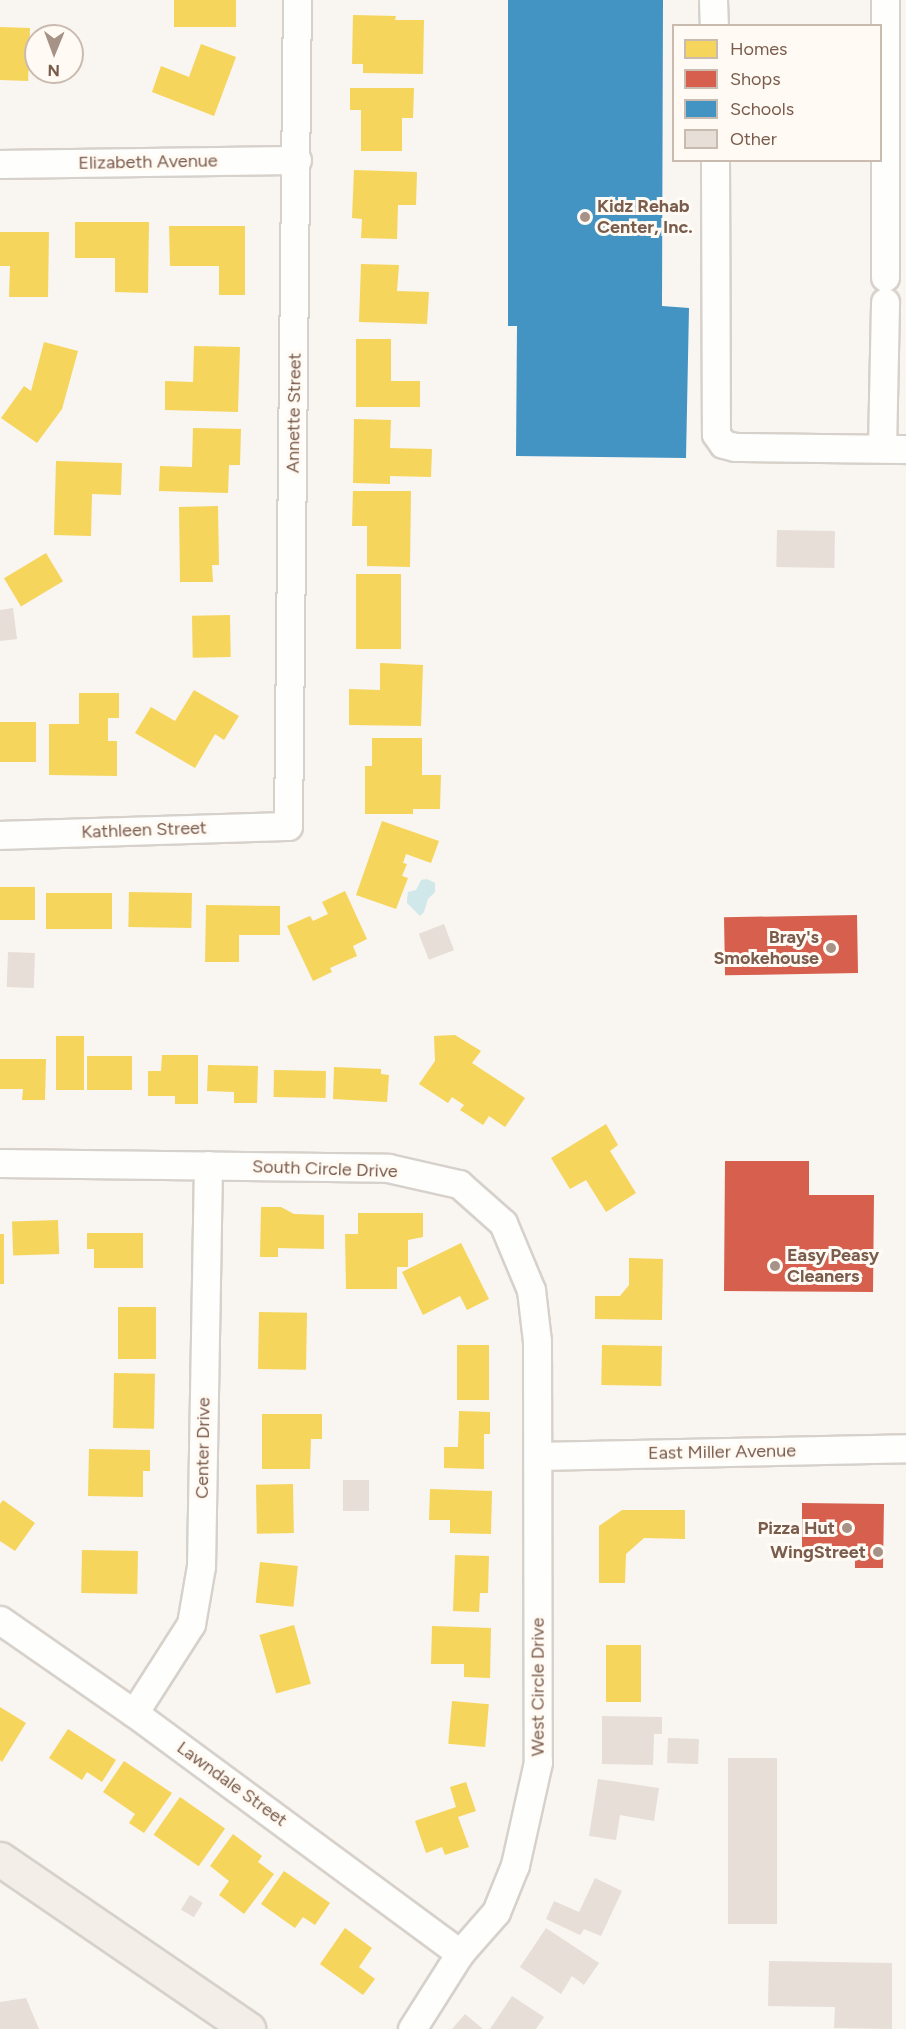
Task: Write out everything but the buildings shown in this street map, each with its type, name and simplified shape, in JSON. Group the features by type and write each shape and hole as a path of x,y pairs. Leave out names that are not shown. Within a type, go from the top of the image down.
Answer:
{"main road":[{"path":"0,1859 248,2029"}],"street":[{"name":"Annette Street","path":"288,826 297,0"},
{"path":"713,0 714,24"},
{"path":"715,162 716,434 723,444 735,447 894,448 885,289 890,36 885,0"},
{"name":"Elizabeth Avenue","path":"0,164 297,160"},
{"name":"Kathleen Street","path":"0,835 288,826"},
{"name":"South Circle Drive","path":"0,1163 388,1168 459,1184 503,1223 531,1290 537,1341 539,1456"},
{"name":"Center Drive","path":"134,1713 191,1624 201,1566 208,1165"},
{"name":"East Miller Avenue","path":"539,1456 906,1448"},
{"name":"West Circle Drive","path":"412,2029 460,1953 496,1912 515,1865 538,1762 539,1456"},
{"name":"Lawndale Street","path":"0,1620 134,1713 460,1953"}],"water":[{"path":"427,879 435,883 435,892 428,899 424,912 420,916 407,903 408,892 416,890 421,880"}],"place":[{"name":"Kidz Rehab Center, Inc.","path":"585,217"},
{"name":"Bray's Smokehouse","path":"831,948"},
{"name":"Easy Peasy Cleaners","path":"775,1266"},
{"name":"Pizza Hut","path":"847,1528"},
{"name":"WingStreet","path":"878,1552"}]}
